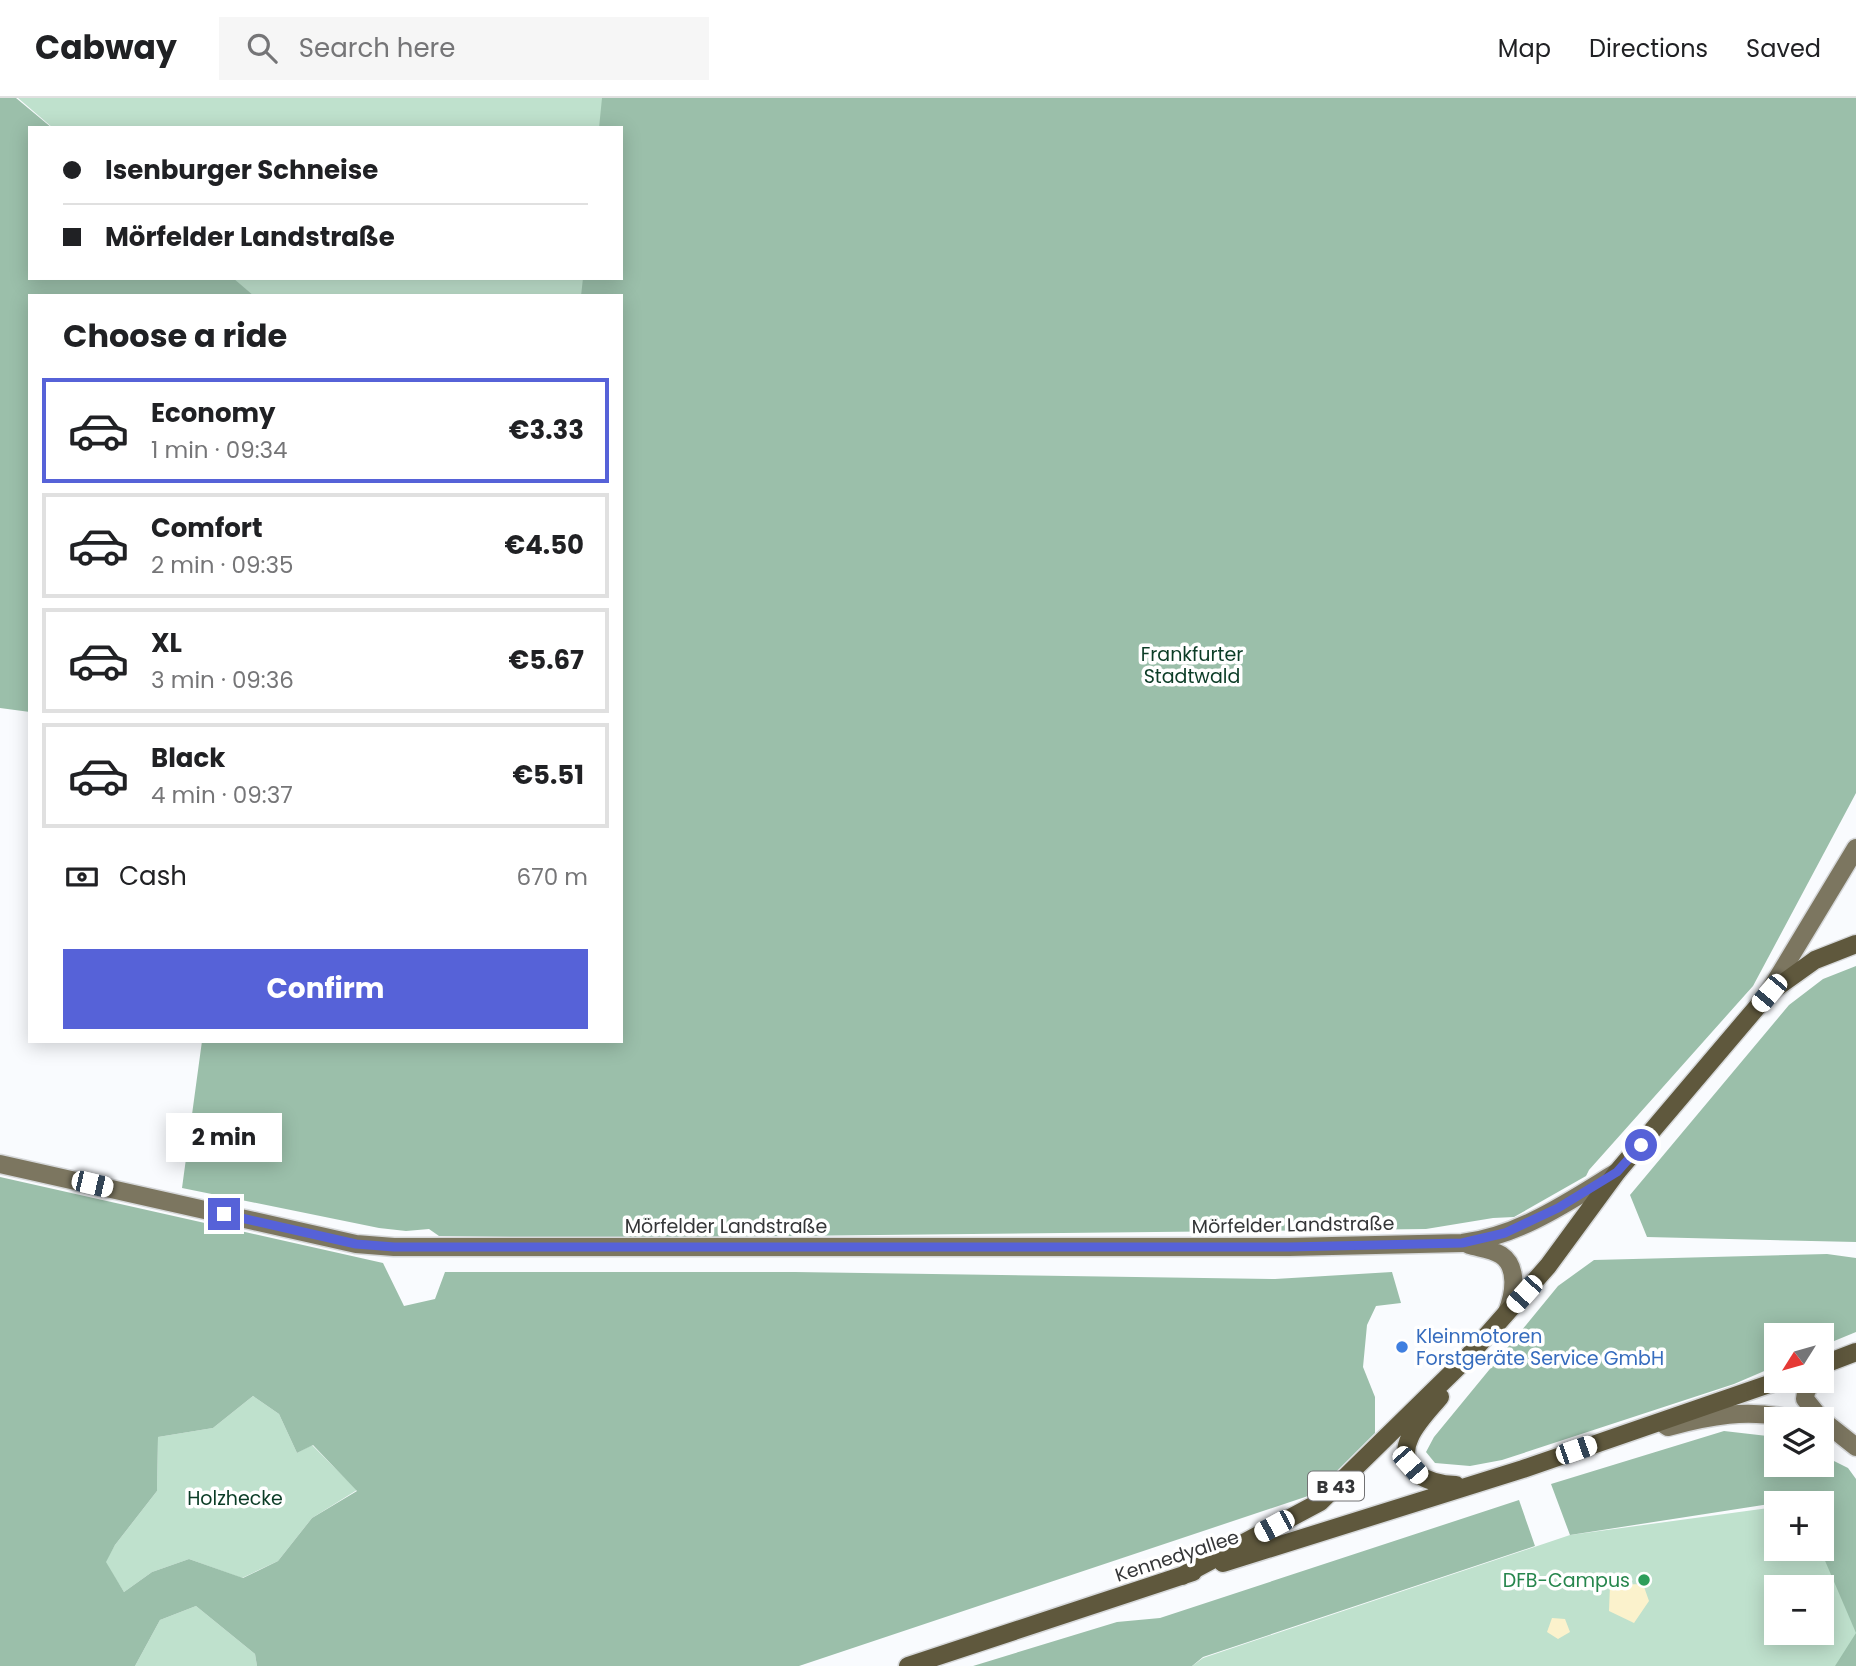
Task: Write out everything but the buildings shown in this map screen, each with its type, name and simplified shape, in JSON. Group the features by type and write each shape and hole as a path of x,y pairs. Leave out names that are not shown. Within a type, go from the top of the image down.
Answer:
{"main road":[{"path":"1769,993 1856,848"},
{"name":"B 43","path":"1182,1576 1320,1502 1476,1347 1548,1266 1617,1172 1769,993 1815,960 1856,944"},
{"name":"Mörfelder Landstraße","path":"0,1164 375,1247 1289,1247 1462,1243 1484,1240 1517,1228 1558,1208 1617,1172"},
{"name":"Mörfelder Landstraße","path":"1462,1243 1496,1253 1508,1262 1513,1286 1507,1312"},
{"path":"1470,1486 1437,1485 1422,1479 1410,1465 1406,1446 1410,1434 1476,1347"},
{"path":"1834,1362 1856,1352"},
{"name":"Kennedyallee","path":"908,1666 1182,1576 1470,1486 1764,1386"},
{"path":"1655,1422 1668,1427 1707,1416 1764,1414"},
{"path":"1834,1429 1850,1442"}],"green space":[{"path":"0,98 16,98 50,126 28,126 28,280 235,280 252,294 28,294 28,712 0,708"},
{"path":"18,98 603,98 600,126 51,126"},
{"name":"Frankfurter Stadtwald","path":"602,98 1856,98 1856,793 1753,986 1586,1176 1514,1217 1426,1229 595,1238 439,1236 429,1229 406,1231 379,1228 182,1188 202,1043 623,1043 623,294 581,294 583,280 623,280 623,126 599,126"},
{"path":"234,280 585,280 583,294 251,294"},
{"path":"1856,966 1856,1242 1647,1237 1630,1195 1789,1005 1823,979"},
{"path":"0,1177 383,1263 404,1306 435,1299 445,1272 795,1272 1275,1279 1392,1272 1401,1303 1376,1306 1367,1325 1363,1367 1375,1397 1375,1433 1314,1494 799,1666 257,1666 255,1654 196,1606 160,1620 135,1666 0,1666","holes":["253,1396 279,1414 297,1453 313,1445 357,1491 312,1518 278,1561 243,1578 189,1559 152,1572 124,1592 106,1562 115,1545 157,1491 158,1437 213,1428"]},
{"path":"1827,1254 1856,1258 1856,1332 1834,1341 1834,1323 1764,1323 1764,1371 1734,1384 1502,1460 1470,1466 1435,1463 1426,1452 1434,1437 1558,1286 1594,1260"},
{"name":"Holzhecke","path":"253,1396 279,1414 297,1453 312,1445 357,1490 312,1518 278,1561 242,1578 189,1559 152,1572 124,1592 105,1562 157,1491 158,1437 213,1428"},
{"path":"1724,1431 1764,1436 1764,1477 1834,1477 1834,1461 1848,1468 1856,1479 1856,1633 1834,1582 1834,1575 1831,1575 1825,1561 1834,1561 1834,1491 1764,1491 1764,1505 1570,1535 1551,1484"},
{"path":"1519,1500 1535,1546 1203,1657 1192,1666 973,1666 1117,1622 1160,1618"},
{"name":"DFB-Campus","path":"1764,1509 1764,1561 1834,1561 1834,1558 1856,1574 1856,1666 1192,1666 1203,1658 1570,1535"},
{"path":"196,1606 255,1654 257,1666 135,1666 160,1620"},
{"path":"1856,1633 1856,1666 1835,1666"}],"sand":[{"path":"1643,1584 1649,1601 1634,1623 1609,1611 1610,1585"},
{"path":"1552,1618 1565,1619 1570,1632 1558,1639 1547,1632"}],"place":[{"name":"Kleinmotoren Forstgeräte Service GmbH","path":"1402,1347"},
{"name":"DFB-Campus","path":"1644,1580"}],"route":[{"path":"224,1214 375,1247 1289,1247 1462,1243 1480,1241 1505,1233 1558,1208 1617,1172 1641,1145"}]}
